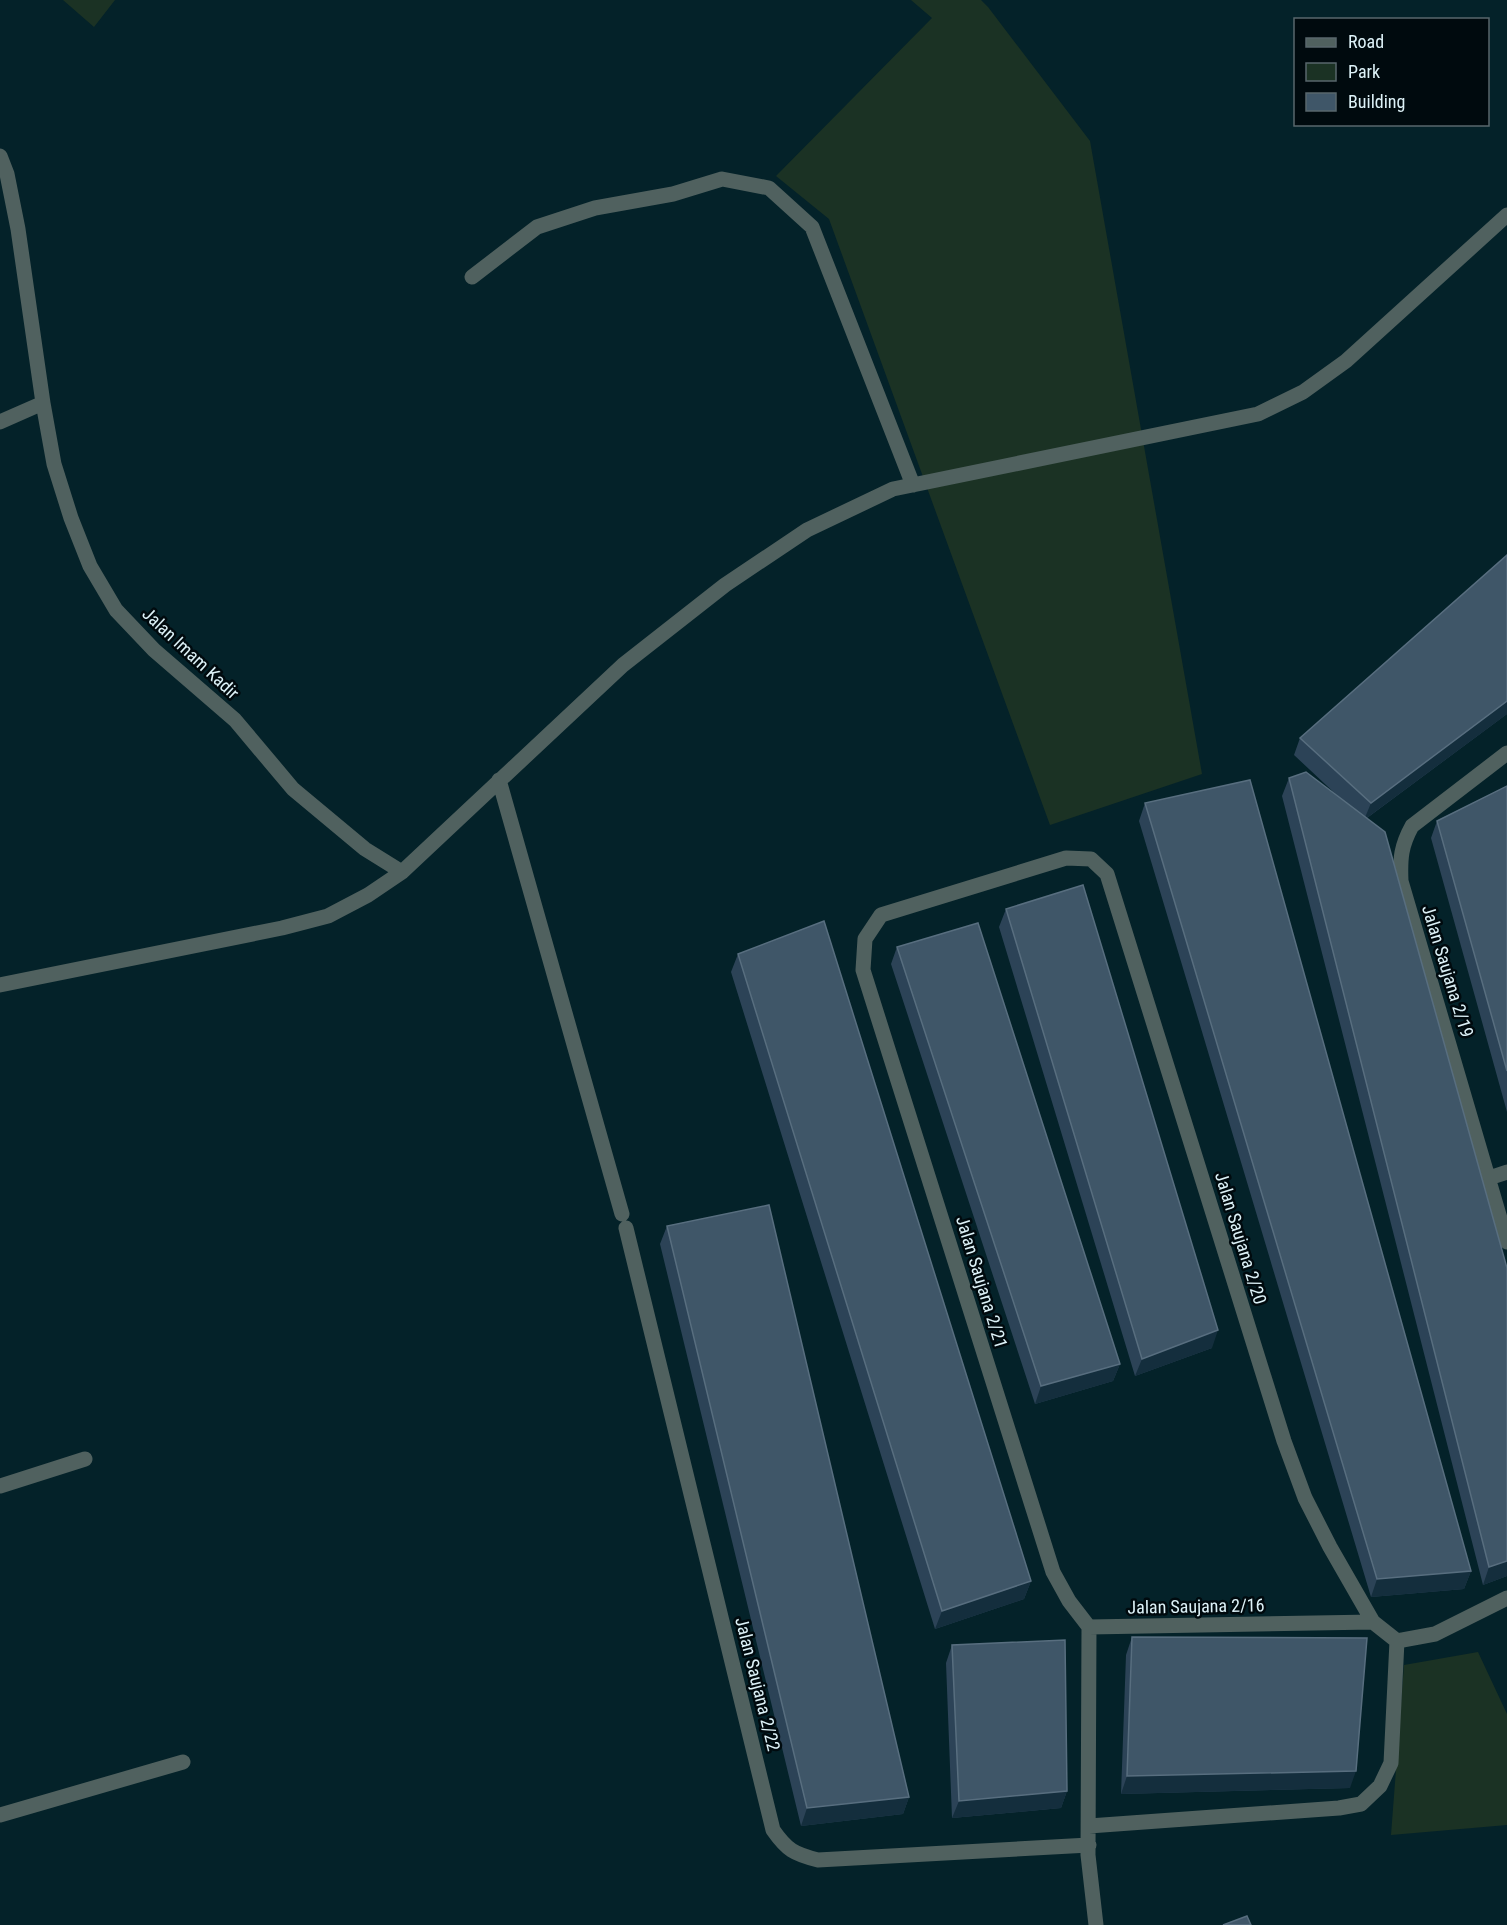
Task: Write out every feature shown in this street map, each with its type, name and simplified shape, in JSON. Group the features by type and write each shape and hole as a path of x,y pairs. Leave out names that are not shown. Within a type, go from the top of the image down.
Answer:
{"street":[{"name":"Jalan Imam Kadir","path":"0,156 7,174 18,229 42,403 54,464 71,518 90,566 116,610 154,650 235,720 293,789 365,849 402,872"},
{"path":"472,277 537,226 595,208 673,194 722,179 769,188 812,227 913,485"},
{"path":"0,985 282,928 328,916 368,895 402,872 623,665 725,585 807,530 893,489 1258,414 1303,392 1346,361 1507,216"},
{"path":"0,422 42,403"},
{"name":"Jalan Saujana 2/19","path":"1507,753 1412,826 1403,842 1400,861 1401,881 1507,1242"},
{"name":"Jalan Saujana 2/22","path":"499,780 624,1221 774,1830 783,1845 798,1855 818,1860 1088,1850"},
{"name":"Jalan Saujana 2/20","path":"865,939 881,915 1066,858 1091,859 1107,874 1284,1441 1310,1508 1373,1622"},
{"name":"Jalan Saujana 2/21","path":"865,939 863,969 1053,1572 1069,1601 1089,1628"},
{"path":"1489,1178 1507,1173"},
{"path":"0,1486 85,1458"},
{"path":"1373,1622 1397,1641 1435,1634 1507,1598"},
{"name":"Jalan Saujana 2/16","path":"1089,1628 1373,1622"},
{"path":"1089,1628 1088,1850 1096,1925"},
{"path":"1089,1826 1339,1808 1361,1804 1380,1786 1391,1763 1397,1641"},
{"path":"0,1815 183,1762"}],"green space":[{"path":"63,0 115,0 94,27"},
{"path":"911,0 981,0 1090,141 1202,774 1050,825 829,219 776,176 932,18"},
{"path":"1478,1652 1507,1714 1507,1825 1391,1835 1404,1665"}],"building":[{"path":"1507,555 1507,701 1371,803 1300,738"},
{"path":"1306,772 1385,832 1507,1268 1507,1561 1489,1567 1289,778"},
{"path":"1250,780 1471,1571 1377,1579 1145,803"},
{"path":"1507,786 1507,1071 1437,821"},
{"path":"1083,885 1218,1330 1142,1359 1006,909"},
{"path":"824,921 1031,1581 942,1611 738,954"},
{"path":"978,923 1120,1364 1041,1386 897,947"},
{"path":"769,1205 909,1797 807,1808 667,1226"},
{"path":"1132,1637 1367,1638 1356,1771 1127,1776"},
{"path":"1065,1640 1067,1791 959,1801 952,1645"},
{"path":"1247,1916 1251,1925 1223,1925"}]}
